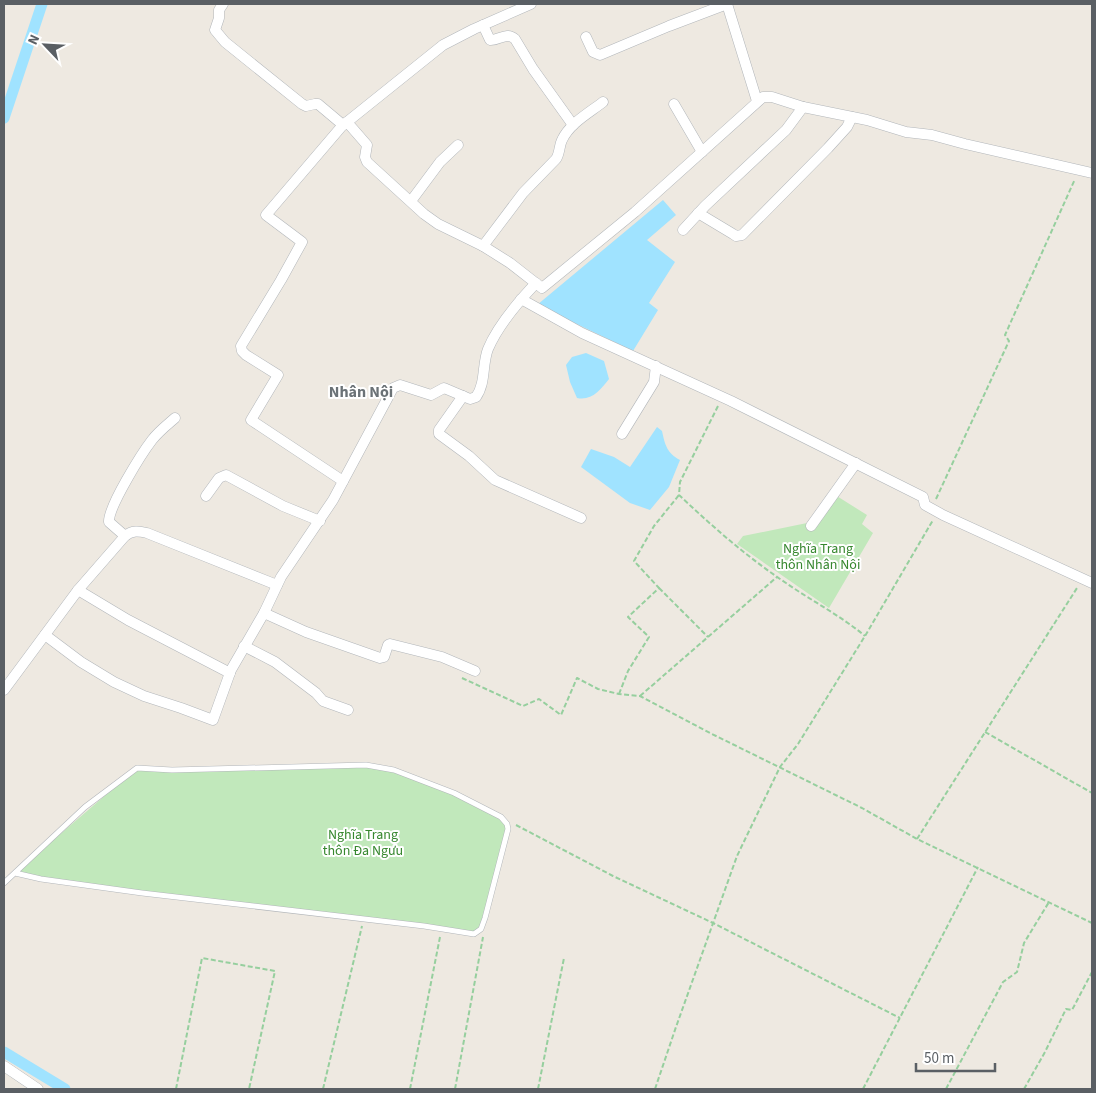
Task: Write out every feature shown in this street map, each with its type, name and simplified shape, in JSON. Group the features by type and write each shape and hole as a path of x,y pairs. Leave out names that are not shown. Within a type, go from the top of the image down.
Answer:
{"street":[{"path":"223,4 219,10 219,18 215,30 224,42 302,104 306,106 318,104 345,123 367,145 365,157 367,162 438,224 483,246 523,272 542,288 635,212 763,97 852,117 906,132 932,135 1092,173"},
{"path":"343,481 251,420 278,375 246,355 242,351 241,346 302,242 266,215 345,123 443,45 482,25 531,4"},
{"path":"586,38 593,52 600,55 727,4 757,101"},
{"path":"482,25 490,40 494,41 506,36 515,38 533,69 573,125"},
{"path":"483,246 524,193 556,159 559,154 561,141 573,125 603,102"},
{"path":"674,104 702,152"},
{"path":"683,230 698,213 786,130 803,107"},
{"path":"698,213 736,236 742,235 828,148 847,127 852,117"},
{"path":"411,201 440,162 458,144"},
{"path":"44,636 114,682 144,696 213,720 230,673 264,613 277,585 320,522 360,452 390,393 395,387 403,386 429,395 436,394 444,388 472,399 478,394 482,384 488,348 494,337 521,299 536,283"},
{"path":"521,299 582,333 722,397 925,498 925,505 935,510 1088,581"},
{"path":"622,434 654,382 656,366"},
{"path":"463,396 439,430 439,434 469,456 495,480 581,518"},
{"path":"125,536 109,522 111,509 145,449 162,429 175,418"},
{"path":"811,526 856,463"},
{"path":"206,496 219,478 226,475 283,506 320,522"},
{"path":"4,690 78,590 125,536 135,531 147,533 277,585"},
{"path":"78,590 128,620 230,673"},
{"path":"264,613 306,632 380,658 384,656 390,644 442,657 475,671"},
{"path":"244,646 275,662 316,693 323,701 348,710"},
{"path":"4,1066 38,1089"}],"lane":[{"path":"4,883 85,807 137,768 172,770 366,765 394,770 454,793 500,818 507,824 508,829 485,918 481,929 474,934 142,893 41,879 15,873"}],"path":[{"path":"655,1089 737,856 780,767 798,744 865,636 935,510 1010,341 1005,335 1079,169"},
{"path":"708,637 634,561 654,526 679,495 680,482 722,397"},
{"path":"679,495 743,553 851,624 865,636"},
{"path":"640,696 777,577"},
{"path":"917,839 985,732 1088,581"},
{"path":"619,694 628,671 649,637 628,617 659,588"},
{"path":"462,678 523,706 540,699 561,715 577,678 598,689 640,696 862,808 917,839 1092,923"},
{"path":"985,732 1092,792"},
{"path":"507,824 511,822 613,876 714,923 900,1018"},
{"path":"863,1089 978,867"},
{"path":"946,1089 1003,982 1017,972 1024,943 1049,902"},
{"path":"322,1089 363,920"},
{"path":"410,1089 442,929"},
{"path":"455,1089 483,938"},
{"path":"176,1089 202,958 275,971 249,1089"},
{"path":"538,1089 564,958"},
{"path":"1024,1089 1066,1009 1072,1010 1092,972"}],"green space":[{"name":"Nghĩa Trang thôn Nhân Nội","path":"832,493 867,515 862,524 873,533 829,608 737,544 743,536 807,523"},
{"name":"Nghĩa Trang thôn Đa Ngưu","path":"366,765 409,776 437,787 489,812 507,824 483,925 474,934 268,909 15,873 137,768"}],"water":[{"path":"663,200 676,215 647,240 675,262 649,303 658,310 633,351 537,305"},
{"path":"586,353 604,361 609,379 599,391 591,396 577,398 570,382 566,365 572,357"},
{"path":"657,427 662,431 669,451 680,460 669,487 650,510 630,503 581,467 591,449 614,457 630,467"}],"waterway":[{"path":"4,118 42,4"},
{"path":"4,1052 65,1089"}],"district":[{"name":"Nhân Nội","path":"361,391"}]}
